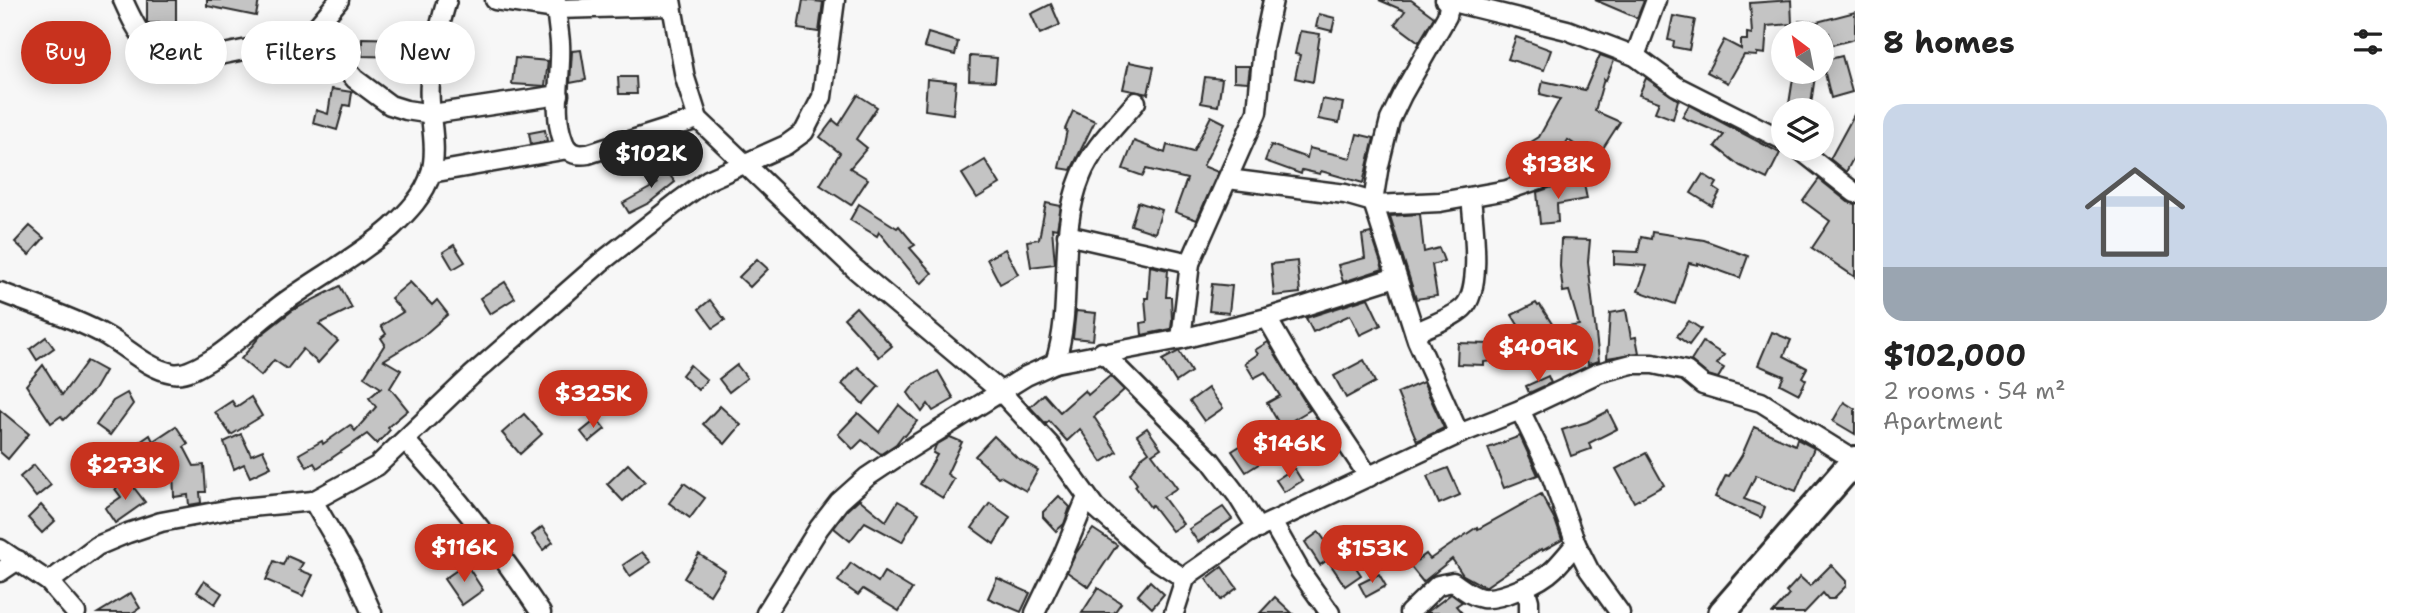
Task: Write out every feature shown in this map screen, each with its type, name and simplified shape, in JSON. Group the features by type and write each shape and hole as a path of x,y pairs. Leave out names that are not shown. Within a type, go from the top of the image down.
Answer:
{"main road":[{"path":"1722,613 1855,460"}],"street":[{"path":"123,0 132,21 146,42 162,56 178,62 241,51"},
{"path":"321,21 338,0"},
{"path":"0,292 79,321 153,367 174,374 189,371 216,356 265,316 358,253 413,206 431,173 433,155 429,84 434,47 447,0"},
{"path":"495,0 556,4 671,3 685,78 698,119 855,269 1000,391 1050,445 1095,507 1150,556 1185,579"},
{"path":"49,582 97,546 161,522 231,509 313,501 377,466 471,376 600,263 708,180 786,145 804,132 822,96 835,0"},
{"path":"1181,339 1190,263 1257,111 1263,47 1273,0"},
{"path":"1635,56 1656,0"},
{"path":"1458,434 1415,333 1374,204 1379,165 1390,120 1447,16 1448,1 1567,30 1635,56 1676,86 1771,134"},
{"path":"556,4 560,44 562,140 568,149 579,155 588,154 698,119"},
{"path":"361,84 377,97 398,108 432,114 559,94"},
{"path":"1055,363 1064,315 1067,235 1081,176 1102,142 1136,102"},
{"path":"431,173 568,149"},
{"path":"1814,161 1855,193"},
{"path":"1228,179 1345,194 1374,204 1440,202 1471,197 1507,190 1570,169"},
{"path":"1415,333 1456,313 1465,306 1471,295 1474,279 1474,231 1471,197"},
{"path":"1067,235 1190,263"},
{"path":"766,613 839,502 877,470 1000,391 1055,363 1181,339 1267,318 1396,278"},
{"path":"1267,318 1296,368 1369,477"},
{"path":"1102,352 1211,461 1265,526 1330,613"},
{"path":"1174,613 1185,579 1192,572 1212,556 1265,526 1458,434 1520,410 1598,373 1632,364 1653,364 1686,372 1703,386 1761,402 1855,460"},
{"path":"1520,410 1550,472 1576,544 1589,569 1619,613"},
{"path":"405,440 465,507 541,613"},
{"path":"1035,613 1087,497"},
{"path":"313,501 351,566 372,613"},
{"path":"1409,613 1438,585 1446,583 1453,582 1467,592 1483,598 1502,596 1525,587 1552,571 1576,544"},
{"path":"0,549 49,582 76,613"},
{"path":"0,572 18,560"},
{"path":"1525,587 1529,613"}],"building":[{"path":"147,0 176,0 176,21 147,21"},
{"path":"207,0 259,0 256,16 207,6"},
{"path":"803,0 823,2 819,32 798,29"},
{"path":"1379,0 1411,0 1434,17 1419,42 1395,24 1405,11"},
{"path":"1595,0 1642,0 1644,1 1637,18"},
{"path":"1791,0 1792,21 1771,21 1771,26 1767,26 1765,54 1744,55 1728,83 1707,72 1724,40 1741,49 1741,40 1747,40 1747,33 1752,34 1750,3"},
{"path":"1051,4 1060,25 1040,34 1031,14"},
{"path":"1855,12 1855,39 1834,44 1834,21 1821,21"},
{"path":"1319,14 1335,18 1332,31 1316,27"},
{"path":"1673,16 1695,20 1689,50 1673,47 1674,41 1668,40"},
{"path":"1300,31 1320,34 1313,82 1295,78 1300,55 1295,54"},
{"path":"928,33 958,42 955,55 924,47"},
{"path":"1516,37 1551,50 1544,70 1508,59"},
{"path":"362,38 375,38 375,56 362,56"},
{"path":"581,50 586,80 570,83 572,51"},
{"path":"1600,55 1614,60 1606,80 1604,79 1595,111 1620,122 1596,159 1568,140 1559,154 1553,150 1520,171 1523,147 1539,137 1560,99 1540,94 1543,81 1585,90"},
{"path":"970,56 997,58 995,81 969,80"},
{"path":"1842,56 1852,92 1831,98 1828,84 1834,84 1834,58"},
{"path":"515,58 548,61 545,86 512,84"},
{"path":"1129,62 1154,67 1148,94 1123,89"},
{"path":"1234,66 1250,66 1248,82 1234,81"},
{"path":"618,77 636,77 637,94 619,94"},
{"path":"1205,77 1222,79 1218,106 1201,103"},
{"path":"1646,78 1678,100 1673,119 1655,112 1659,102 1639,95"},
{"path":"927,79 956,82 953,114 925,110"},
{"path":"1792,84 1814,84 1812,98 1790,98"},
{"path":"332,89 352,92 350,106 344,105 337,130 313,123 316,110 328,114"},
{"path":"858,95 877,107 856,139 867,148 850,168 868,179 851,205 820,185 840,153 820,137 833,120 839,125"},
{"path":"1322,99 1343,103 1339,123 1318,119"},
{"path":"1689,105 1771,148 1771,161 1776,161 1767,179 1740,166 1715,146 1724,135 1682,117"},
{"path":"1073,111 1095,121 1071,170 1059,168 1067,130 1065,129"},
{"path":"1855,113 1855,155 1846,172 1832,161 1834,152"},
{"path":"1211,116 1225,123 1203,166 1218,172 1197,220 1175,212 1187,179 1146,169 1143,176 1123,169 1134,141 1165,153 1167,145 1193,152"},
{"path":"545,130 547,141 531,144 529,133"},
{"path":"1357,134 1374,138 1363,183 1321,171 1320,174 1302,170 1301,174 1265,161 1271,145 1307,158 1309,148 1351,158"},
{"path":"985,160 1000,184 977,198 962,174"},
{"path":"662,165 675,182 649,203 629,213 623,203 657,184 650,174"},
{"path":"1703,174 1717,183 1714,188 1720,192 1712,206 1691,193"},
{"path":"1819,179 1848,202 1855,204 1855,277 1812,248 1830,221 1803,201"},
{"path":"1584,184 1587,199 1557,204 1558,222 1540,224 1537,192 1552,187"},
{"path":"1138,202 1162,210 1155,233 1131,225"},
{"path":"1046,203 1061,206 1057,229 1052,228 1055,264 1031,267 1027,241 1039,239"},
{"path":"859,204 897,228 899,226 915,245 910,248 932,273 921,284 879,232 877,236 850,220"},
{"path":"1420,214 1424,252 1439,248 1444,261 1432,265 1437,296 1416,299 1390,216"},
{"path":"30,226 44,238 29,255 15,242"},
{"path":"1652,232 1704,240 1748,256 1740,278 1698,263 1689,263 1675,304 1638,291 1647,266 1614,264 1614,251 1638,252 1641,237 1651,239"},
{"path":"1371,233 1383,269 1343,282 1338,265 1365,258 1362,235"},
{"path":"1561,239 1590,240 1588,262 1599,361 1588,364 1586,355 1556,360 1550,326 1512,351 1513,358 1484,362 1484,365 1457,364 1458,343 1490,344 1489,342 1526,338 1512,315 1536,303 1540,305 1570,352 1567,327 1579,325 1569,291 1563,292"},
{"path":"454,245 465,262 453,269 443,252"},
{"path":"1005,249 1018,274 1000,284 987,259"},
{"path":"757,259 768,269 750,287 739,277"},
{"path":"1297,261 1300,293 1274,296 1271,264"},
{"path":"1150,266 1168,270 1166,297 1171,297 1171,329 1142,335 1141,323 1147,322 1145,298 1148,298"},
{"path":"410,282 432,305 437,300 448,314 423,336 384,360 401,370 390,388 408,410 388,427 390,430 377,444 367,434 317,468 314,463 307,467 299,454 322,441 323,444 350,425 355,431 376,407 369,398 381,388 364,377 385,344 381,338 386,334 381,326 403,312 391,298"},
{"path":"505,282 515,298 490,314 480,298"},
{"path":"1212,284 1232,286 1229,313 1209,311"},
{"path":"340,286 352,308 319,324 338,341 318,363 303,349 287,369 274,360 261,376 241,359 261,335 293,310"},
{"path":"1368,298 1381,325 1360,335 1350,315 1313,332 1306,318"},
{"path":"710,300 725,320 713,328 699,309"},
{"path":"856,307 892,346 879,357 844,318"},
{"path":"1626,310 1631,338 1636,337 1639,353 1607,358 1610,313"},
{"path":"1076,311 1096,313 1093,340 1073,338"},
{"path":"1689,321 1701,329 1689,345 1677,336"},
{"path":"1772,332 1791,340 1784,356 1807,368 1802,377 1806,380 1799,394 1780,384 1784,376 1758,365"},
{"path":"46,337 54,348 37,360 30,349"},
{"path":"1268,342 1310,410 1281,427 1267,403 1280,396 1265,372 1254,378 1245,363 1258,354 1255,350"},
{"path":"1703,342 1724,355 1717,364 1724,368 1718,378 1708,375 1691,361"},
{"path":"1179,351 1191,372 1176,382 1162,360"},
{"path":"1364,360 1375,382 1346,398 1334,376"},
{"path":"87,361 105,371 94,390 64,420 61,416 51,423 26,385 43,365 62,395"},
{"path":"690,365 707,380 698,390 682,375"},
{"path":"737,365 747,378 729,392 719,379"},
{"path":"858,367 879,386 863,404 842,384"},
{"path":"938,371 954,399 933,411 928,404 922,412 908,393 914,385"},
{"path":"1110,376 1124,390 1094,417 1117,452 1102,462 1080,429 1067,441 1049,421 1046,424 1030,407 1044,394 1060,412 1085,390 1088,395"},
{"path":"1548,376 1551,383 1529,393 1526,386"},
{"path":"1423,382 1444,428 1417,441 1397,393"},
{"path":"1208,388 1223,408 1204,421 1190,401"},
{"path":"127,393 133,404 110,435 96,425 113,401"},
{"path":"251,397 262,416 231,435 215,412 232,401 236,407"},
{"path":"1844,402 1855,409 1855,434 1833,421"},
{"path":"899,405 917,421 905,436 881,454 862,440 853,449 838,434 858,413 879,432"},
{"path":"720,406 741,425 725,444 703,424"},
{"path":"0,410 29,434 8,459 0,452"},
{"path":"1608,411 1617,429 1589,443 1591,449 1571,456 1562,430 1587,422"},
{"path":"524,414 542,434 520,454 502,433"},
{"path":"597,419 605,429 589,442 581,432"},
{"path":"176,426 188,444 184,447 194,466 204,465 206,492 200,492 201,503 189,505 188,495 174,497 173,469 161,451 132,466 128,458 137,451 134,446 150,435 153,441"},
{"path":"1754,427 1795,445 1797,439 1814,448 1796,491 1756,475 1744,499 1765,507 1761,518 1715,497 1726,475 1729,476 1742,455"},
{"path":"1147,428 1161,448 1152,454 1177,488 1163,497 1183,524 1172,531 1152,505 1150,507 1130,474 1141,458 1149,452 1137,435"},
{"path":"241,434 251,455 263,450 271,467 250,477 244,464 234,469 224,442"},
{"path":"994,436 1016,457 1038,470 1026,491 998,477 975,456"},
{"path":"1256,436 1270,457 1246,472 1232,451"},
{"path":"1520,436 1538,475 1504,488 1488,448"},
{"path":"950,437 962,442 947,474 954,479 943,498 920,484 937,455 933,453 936,445"},
{"path":"1646,453 1664,485 1634,502 1616,469"},
{"path":"628,464 645,481 623,501 607,484"},
{"path":"34,465 51,485 36,497 20,477"},
{"path":"1294,468 1302,481 1284,492 1276,480"},
{"path":"1448,468 1460,495 1439,504 1427,476"},
{"path":"128,480 145,502 115,523 105,508 121,497 115,489"},
{"path":"684,483 705,498 690,518 669,503"},
{"path":"1541,494 1562,540 1542,551 1541,549 1485,587 1463,575 1452,559 1423,582 1410,566 1426,554 1430,559 1477,527 1478,529"},
{"path":"1059,496 1070,507 1064,524 1056,531 1043,517 1043,512"},
{"path":"859,499 886,521 898,501 919,513 902,542 865,522 850,541 834,528"},
{"path":"990,503 1010,517 994,544 972,528"},
{"path":"41,505 55,521 42,533 28,518"},
{"path":"1223,507 1232,519 1198,542 1189,529"},
{"path":"542,527 553,542 543,550 532,535"},
{"path":"1093,529 1117,545 1089,587 1067,572 1076,553"},
{"path":"1319,532 1335,555 1320,565 1305,542"},
{"path":"642,552 651,562 630,576 623,565"},
{"path":"699,554 725,571 710,595 684,578"},
{"path":"1347,554 1361,575 1345,586 1331,565"},
{"path":"287,556 303,563 299,570 313,575 303,596 266,580 274,561 283,565"},
{"path":"851,563 878,582 884,572 912,589 899,611 863,589 858,595 838,581"},
{"path":"466,564 483,590 462,605 444,579"},
{"path":"1831,565 1846,581 1846,586 1833,599 1828,599 1823,593 1804,613 1773,613 1789,595 1786,592 1800,577 1810,586"},
{"path":"1222,567 1237,588 1221,600 1206,579"},
{"path":"1379,574 1386,586 1366,597 1359,584"},
{"path":"997,578 1030,593 1021,612 988,598"},
{"path":"204,581 222,593 215,604 197,592"},
{"path":"1150,581 1164,594 1152,608 1138,595"},
{"path":"1098,588 1121,603 1114,613 1082,613"},
{"path":"131,593 140,608 132,613 98,613"},
{"path":"1451,594 1462,602 1456,606 1462,613 1426,613"},
{"path":"1275,597 1292,613 1260,613"}]}
